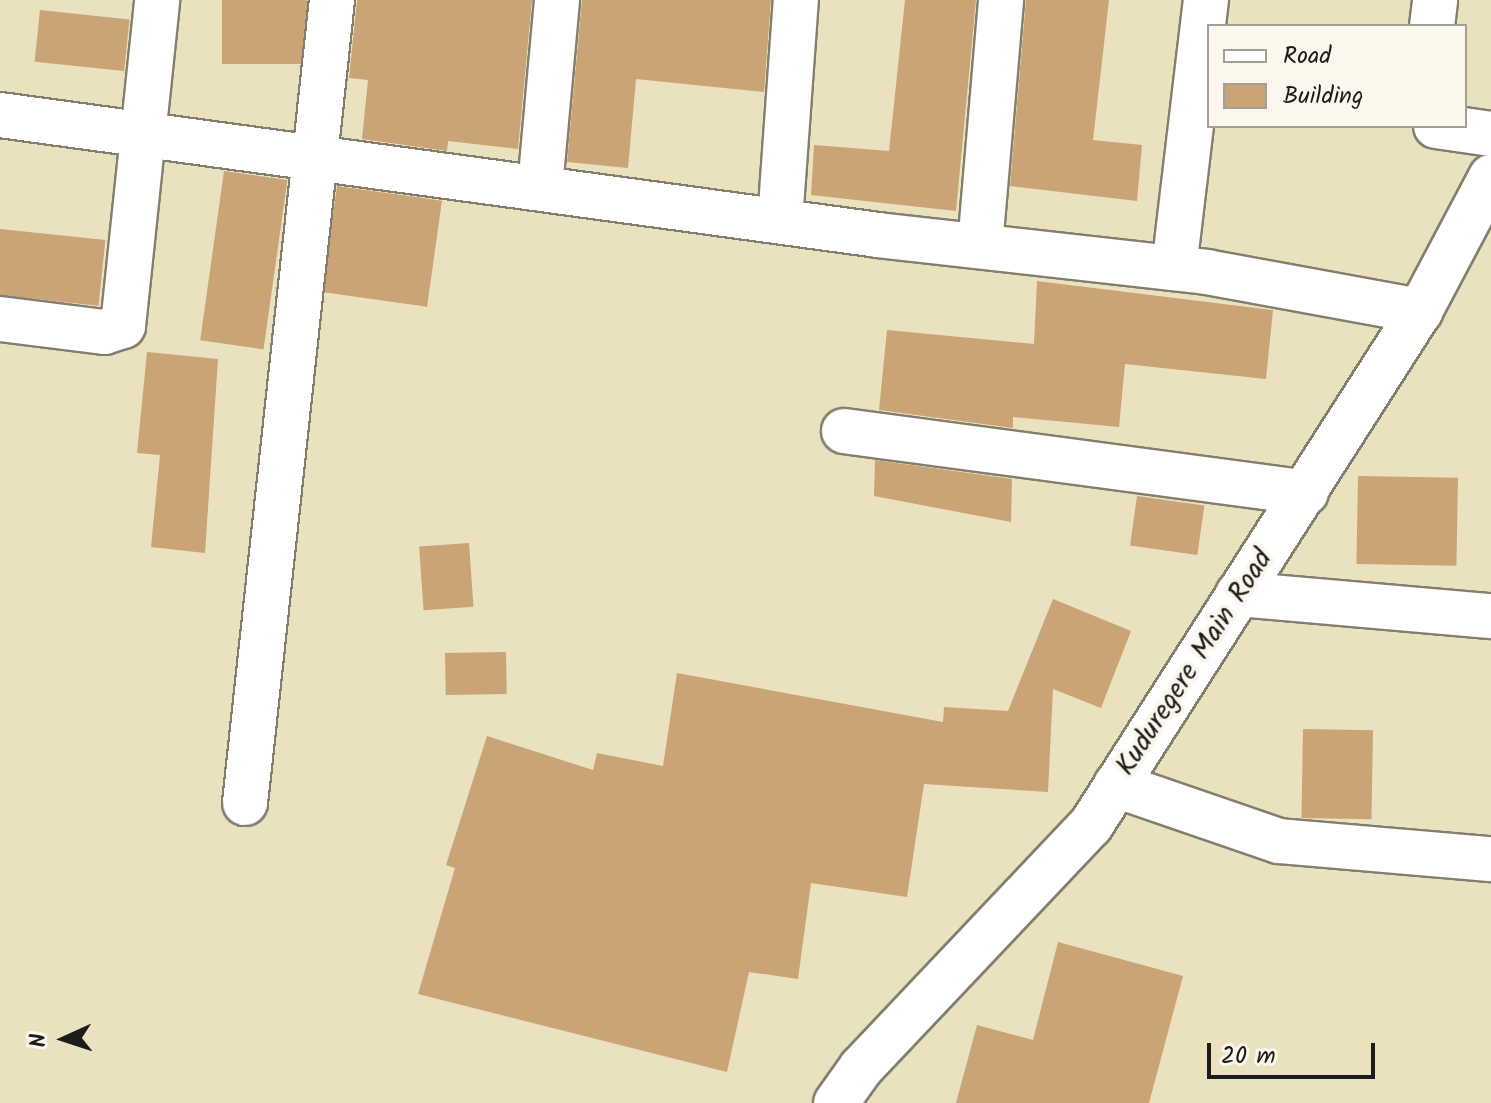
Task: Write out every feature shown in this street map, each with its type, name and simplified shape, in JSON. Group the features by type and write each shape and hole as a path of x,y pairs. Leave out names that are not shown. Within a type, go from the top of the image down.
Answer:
{"street":[{"path":"0,319 104,332 123,326 157,0"},
{"path":"245,803 332,0"},
{"path":"540,187 557,0"},
{"path":"780,221 796,0"},
{"path":"980,246 1001,0"},
{"path":"1174,268 1206,0"},
{"path":"1432,24 1435,0"},
{"path":"0,115 316,155 780,221 1174,268 1420,311"},
{"path":"1450,128 1491,134"},
{"name":"Kuduregere Main Road","path":"836,1103 861,1068 1091,825 1420,311 1491,177"},
{"path":"844,431 1306,493"},
{"path":"1238,594 1491,616"},
{"path":"1116,785 1279,841 1491,859"}],"building":[{"path":"222,0 307,0 307,64 222,64"},
{"path":"357,0 532,0 518,149 448,141 447,151 362,139 368,80 349,78"},
{"path":"582,0 771,0 764,92 636,79 628,168 567,162"},
{"path":"905,0 976,0 956,211 811,195 814,145 889,151"},
{"path":"1026,0 1109,0 1093,140 1142,145 1137,201 1010,186"},
{"path":"40,10 130,19 124,71 35,62"},
{"path":"224,171 287,180 264,349 200,340"},
{"path":"337,186 442,201 427,307 322,292"},
{"path":"0,229 105,240 99,306 0,295"},
{"path":"1037,281 1273,310 1266,379 1125,364 1119,427 1013,417 1013,428 879,410 887,330 1034,344"},
{"path":"147,352 218,359 205,553 151,547 160,455 137,453"},
{"path":"875,460 1012,479 1011,522 874,496"},
{"path":"1358,476 1458,478 1456,566 1356,564"},
{"path":"1137,496 1204,505 1197,555 1130,546"},
{"path":"469,543 473,607 424,610 419,546"},
{"path":"1053,599 1131,631 1101,708 1053,689 1048,792 924,784 907,897 811,883 798,979 749,972 727,1072 418,994 455,868 446,865 487,736 593,770 597,753 663,766 677,673 943,722 944,707 1008,711"},
{"path":"506,652 507,694 446,695 445,653"},
{"path":"1303,729 1373,730 1371,819 1301,818"},
{"path":"1058,942 1183,976 1149,1103 956,1103 977,1025 1033,1040"}]}
